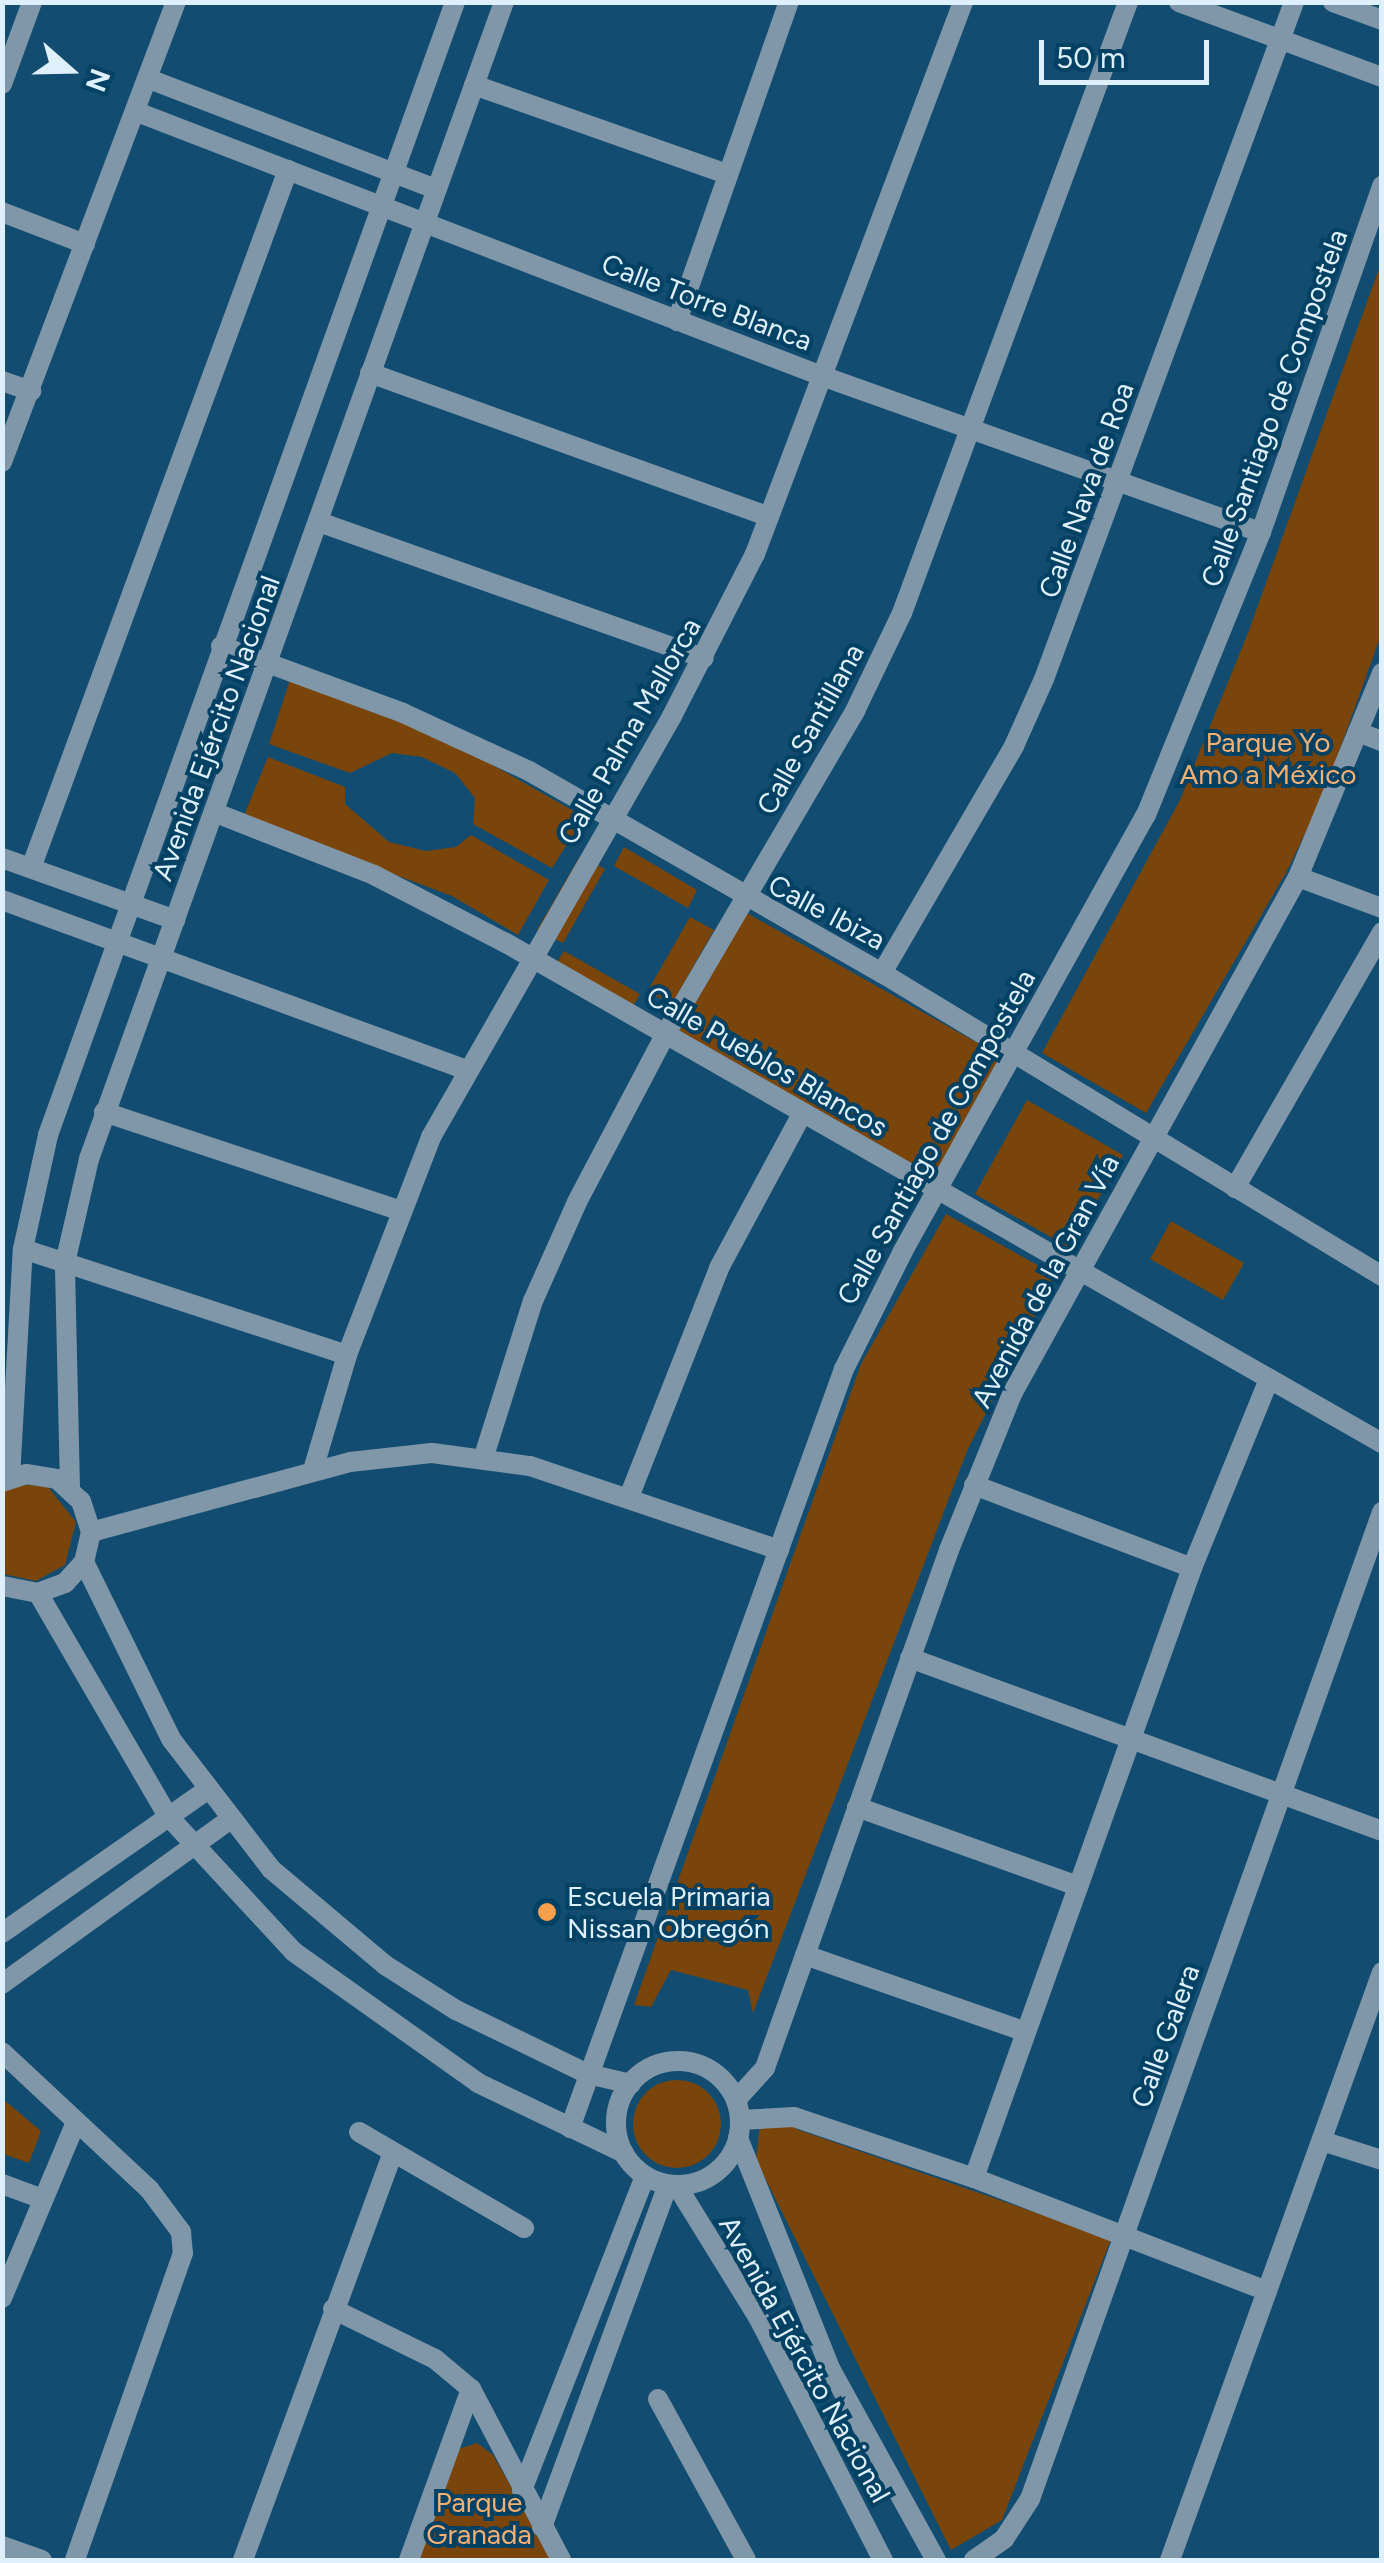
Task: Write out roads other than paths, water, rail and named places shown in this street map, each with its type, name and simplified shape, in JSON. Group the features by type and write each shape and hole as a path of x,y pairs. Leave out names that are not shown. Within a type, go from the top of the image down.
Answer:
{"street":[{"path":"2,84 8,50 32,2"},
{"path":"2,462 176,2"},
{"name":"Avenida Ejército Nacional","path":"6,1480 23,1249 48,1135 128,902 455,2"},
{"name":"Avenida Ejército Nacional","path":"70,1488 65,1263 104,1112 271,664 422,222 504,2"},
{"path":"677,320 790,2"},
{"name":"Calle Palma Mallorca","path":"312,1470 347,1355 399,1210 464,1069 704,658 769,517 963,2"},
{"name":"Calle Santillana","path":"484,1456 548,1266 665,1035 879,662 971,428 1128,2"},
{"path":"1179,2 1382,77"},
{"name":"Calle Nava de Roa","path":"882,974 1014,746 1070,618 1116,480 1294,2"},
{"path":"1333,2 1382,20"},
{"path":"149,79 434,189"},
{"path":"474,85 727,174"},
{"name":"Calle Torre Blanca","path":"137,112 822,376 1261,532"},
{"path":"31,868 288,170"},
{"name":"Calle Santiago de Compostela","path":"570,2128 844,1369 937,1189 1146,815 1261,532 1382,186"},
{"path":"2,212 85,244"},
{"path":"370,373 769,517"},
{"path":"2,381 31,391"},
{"path":"320,522 704,658"},
{"name":"Calle Ibiza","path":"222,646 473,742 882,974 1236,1188 1379,1269"},
{"name":"Avenida de la Gran Vía","path":"738,2119 766,2068 910,1658 974,1485 1018,1382 1298,877 1382,673"},
{"path":"1358,732 1382,741"},
{"name":"Calle Pueblos Blancos","path":"216,814 410,892 1382,1444"},
{"path":"2,858 174,920"},
{"path":"1298,877 1382,908"},
{"path":"2,900 464,1069"},
{"path":"1236,1188 1382,932"},
{"path":"104,1112 399,1210"},
{"path":"629,1496 719,1268 802,1114"},
{"path":"23,1249 347,1355"},
{"path":"974,2178 1023,2030 1192,1568 1269,1379"},
{"path":"91,1532 312,1470 395,1456 484,1456 629,1496 780,1550"},
{"path":"2,1586 38,1593 64,1583 84,1562 91,1532 85,1508 70,1488 42,1475 6,1480"},
{"path":"974,1485 1192,1568"},
{"name":"Calle Galera","path":"974,2560 1004,2539 1030,2498 1382,1512"},
{"path":"84,1562 171,1739 229,1820 271,1869 386,1964 456,2010 588,2074 630,2084"},
{"path":"38,1593 168,1816 294,1952 361,2006 478,2083 624,2153 645,2176 672,2185 716,2173 738,2119"},
{"path":"910,1658 1382,1832"},
{"path":"2,1933 207,1790"},
{"path":"858,1807 1078,1886"},
{"path":"2,1984 229,1820"},
{"path":"805,1955 1023,2030"},
{"path":"1170,2560 1377,1997 1382,1972"},
{"path":"2,2052 171,2214 183,2253 76,2560"},
{"path":"624,2153 618,2118 630,2084 656,2066 687,2062 708,2068 738,2119"},
{"path":"738,2119 794,2117 974,2178 1267,2291"},
{"name":"Avenida Ejército Nacional","path":"738,2119 831,2370 936,2560"},
{"path":"2,2298 40,2198 75,2124"},
{"path":"359,2132 524,2228"},
{"path":"1322,2141 1382,2160"},
{"path":"244,2560 332,2309 392,2154"},
{"path":"522,2490 645,2176"},
{"path":"2,2184 40,2198"},
{"path":"542,2527 672,2185"},
{"name":"Avenida Ejército Nacional","path":"672,2185 758,2320 884,2560"},
{"path":"332,2309 435,2359 471,2388 561,2560"},
{"path":"409,2560 471,2388"},
{"path":"658,2400 746,2560"},
{"path":"2,2546 42,2560"}],"place":[{"name":"Escuela Primaria Nissan Obregón","path":"547,1912"}],"park label":[{"name":"Parque Yo Amo a México","path":"1268,758"},
{"name":"Parque Granada","path":"479,2518"}]}
